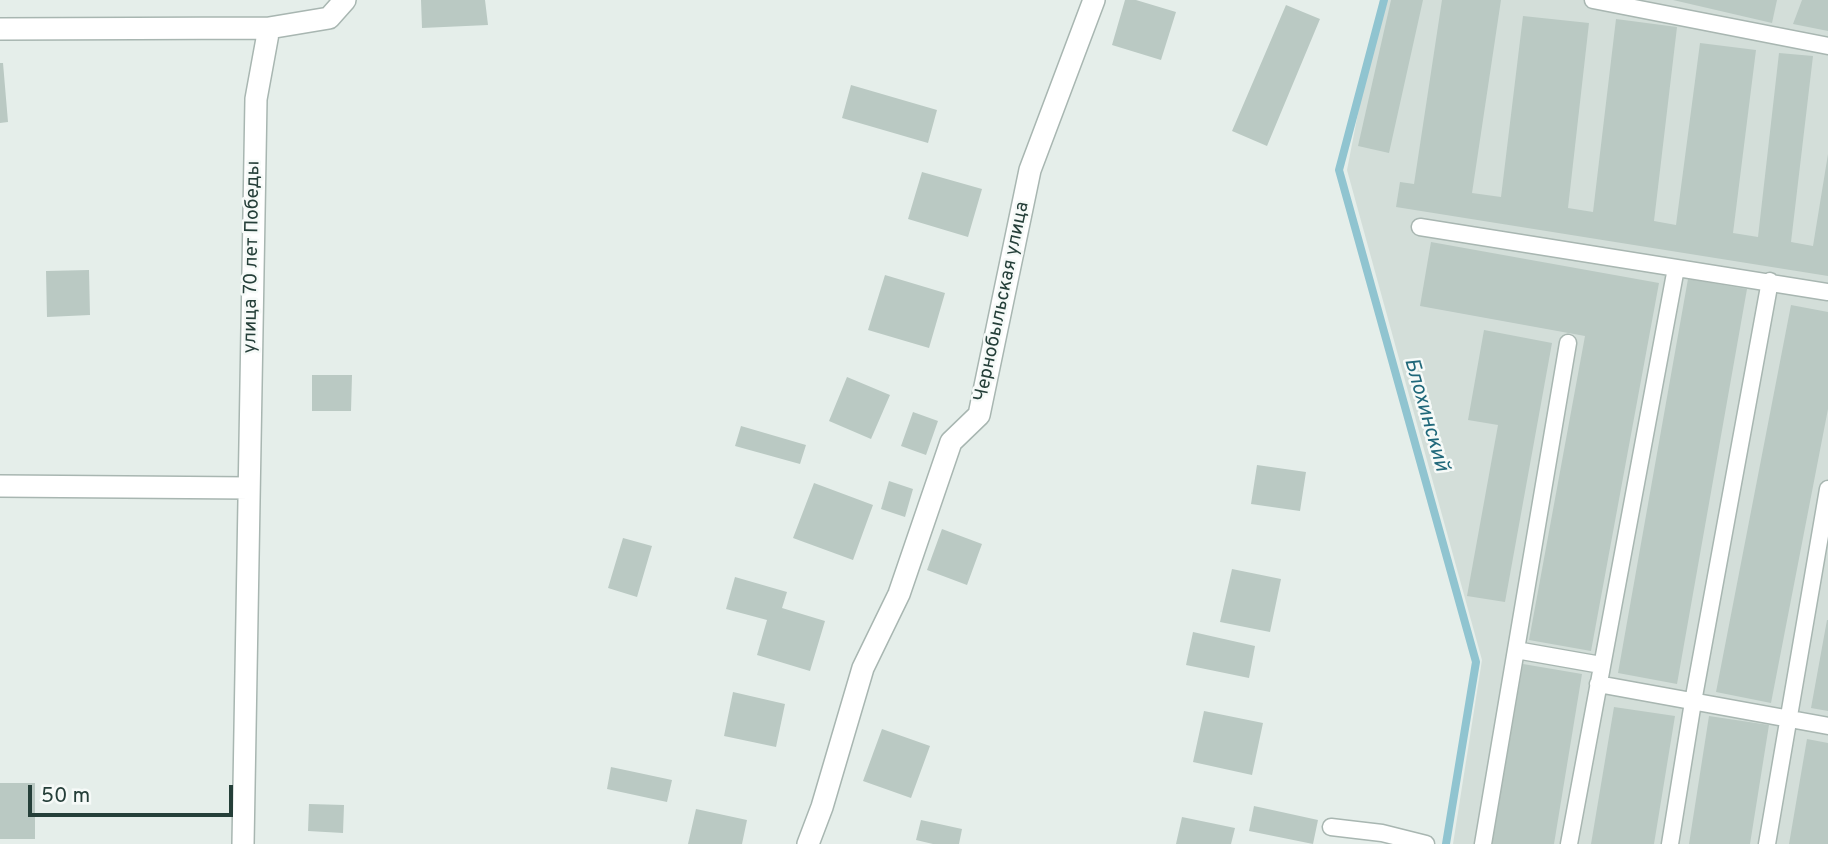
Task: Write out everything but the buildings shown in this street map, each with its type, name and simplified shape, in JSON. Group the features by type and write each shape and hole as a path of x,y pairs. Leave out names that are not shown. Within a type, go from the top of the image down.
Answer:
{"street":[{"path":"0,29 270,28 329,18 345,0"},
{"name":"Чернобыльская улица","path":"808,844 822,807 863,668 899,594 950,442 979,415 1030,170 1094,0"},
{"name":"улица 70 лет Победы","path":"243,844 256,99 270,28"},
{"path":"0,486 249,488"}],"lane":[{"path":"1593,0 1828,46"},
{"path":"1420,227 1828,292"},
{"path":"1569,844 1676,268"},
{"path":"1670,844 1693,702 1770,281"},
{"path":"1483,844 1568,343"},
{"path":"1767,844 1828,489"},
{"path":"1516,649 1601,665"},
{"path":"1598,684 1828,726"},
{"path":"1331,827 1382,833 1425,844"}],"shaded area":[{"path":"1380,0 1828,0 1828,844 1453,844 1482,660 1347,170"}],"waterway":[{"name":"Блохинский","path":"1384,0 1339,170 1476,662 1446,844"}]}
